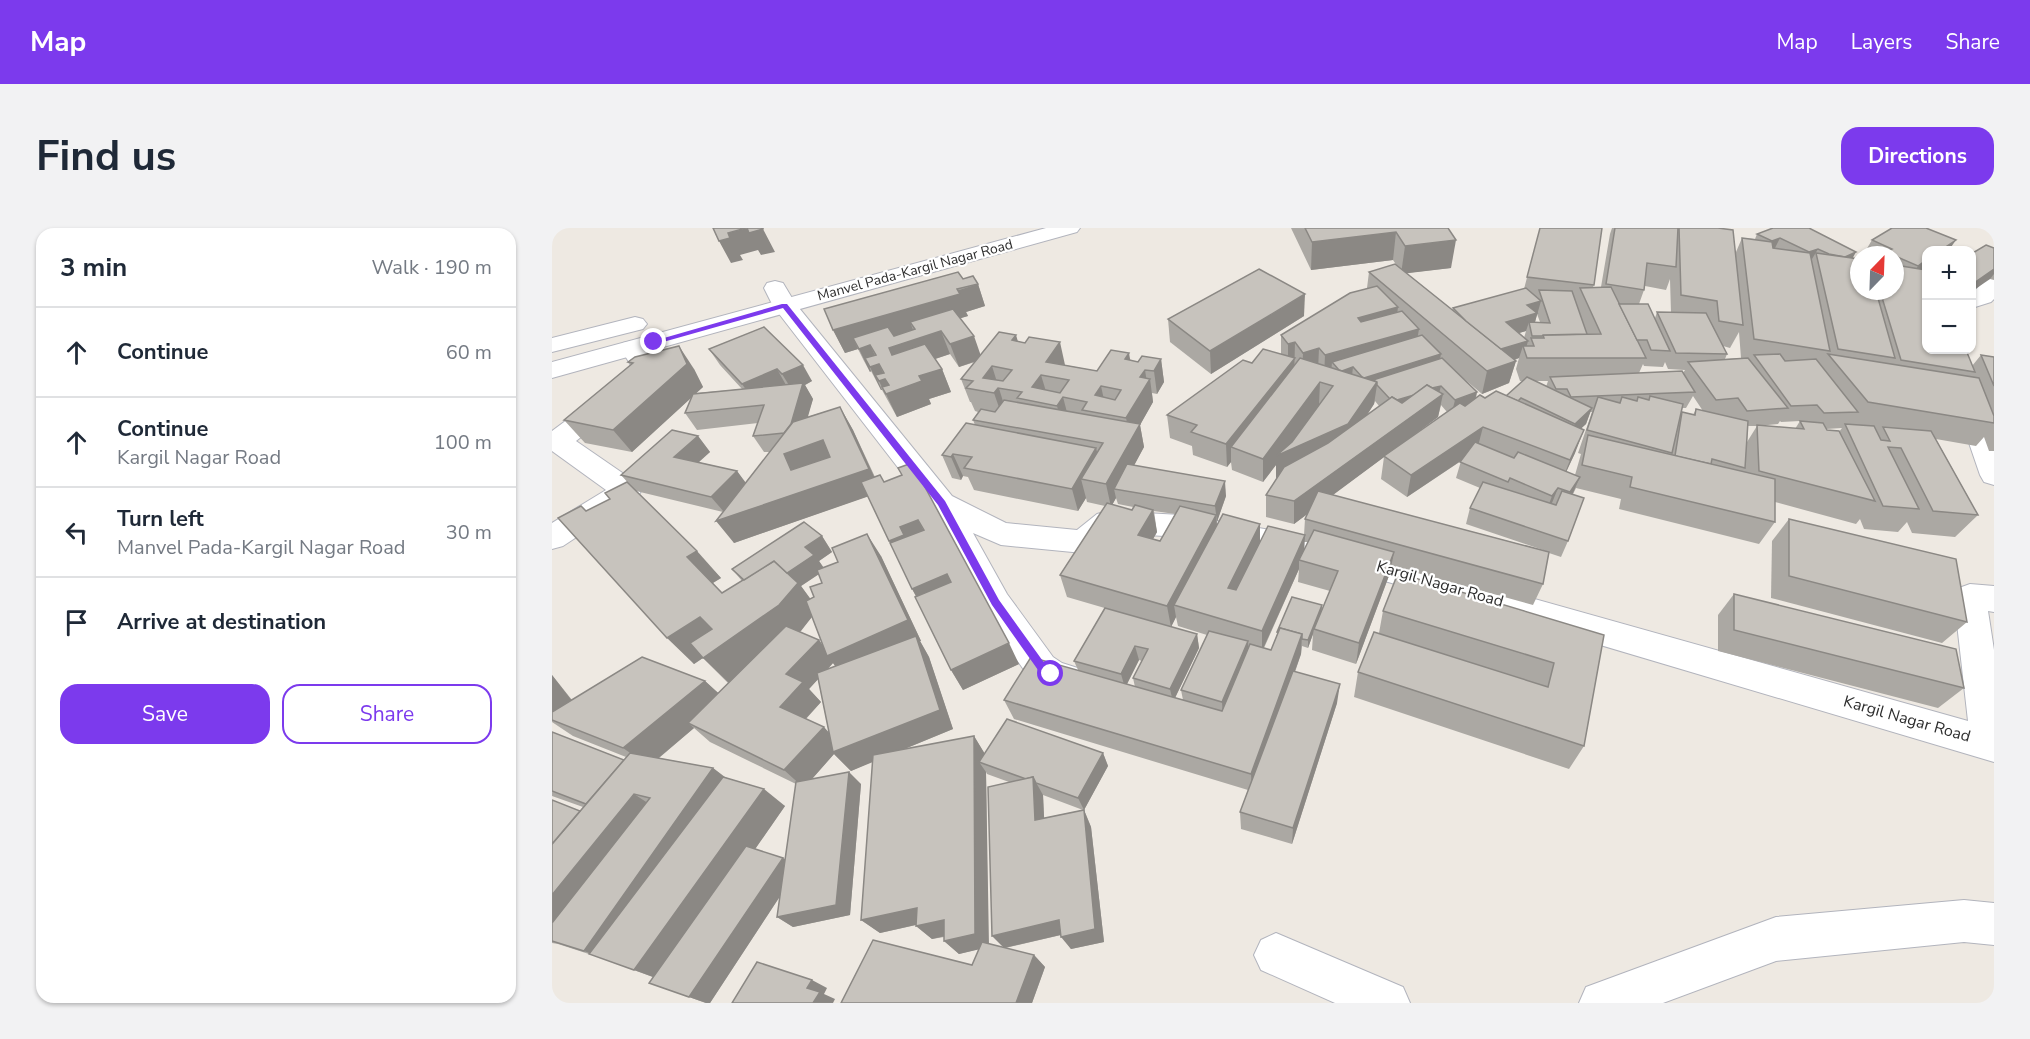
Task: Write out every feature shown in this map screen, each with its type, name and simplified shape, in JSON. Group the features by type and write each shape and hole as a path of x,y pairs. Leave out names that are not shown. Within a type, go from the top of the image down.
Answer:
{"street":[{"name":"Manvel Pada-Kargil Nagar Road","path":"552,370 632,348 780,297 998,228"},
{"name":"Manvel Pada-Kargil Nagar Road","path":"697,308 780,297 1071,228"},
{"path":"1976,300 1983,297 1994,285"},
{"name":"Kargil Nagar Road","path":"780,297 942,503 1001,534 1083,542 1108,522 1180,526 1294,545 1368,564 1991,744"},
{"path":"552,345 652,320"},
{"path":"552,538 627,490 557,441 609,404 648,372 632,348"},
{"path":"1955,358 1984,373"},
{"path":"1955,358 1994,475"},
{"path":"942,503 995,603 1041,667 1051,674 1106,690"},
{"path":"1991,744 1970,597 1994,599"},
{"path":"1602,1003 1776,939 1964,921 1994,924"},
{"path":"1276,955 1387,1003"}],"building":[{"path":"713,228 746,228 728,233 730,238 719,241"},
{"path":"747,228 763,228 763,229 749,233"},
{"path":"1305,228 1448,228 1456,240 1405,246 1396,232 1312,242"},
{"path":"1540,228 1602,228 1594,285 1527,277"},
{"path":"1615,228 1678,228 1676,267 1647,263 1644,290 1606,284"},
{"path":"1679,228 1733,230 1743,325 1719,321 1717,301 1681,295"},
{"path":"1773,228 1809,228 1850,249 1850,255 1845,257 1818,249 1809,252 1780,238 1772,241 1757,234"},
{"path":"1892,228 1926,228 1956,240 1947,246 1922,246 1922,263 1918,266 1904,260 1904,246 1885,246 1872,240"},
{"path":"1742,238 1772,242 1773,248 1810,253 1830,351 1754,339"},
{"path":"1986,245 1994,248 1994,269 1976,282 1976,251"},
{"path":"1816,253 1850,258 1850,300 1879,300 1895,358 1838,349"},
{"path":"1395,264 1516,361 1487,371 1369,272"},
{"path":"1904,266 1922,269 1922,354 1968,354 1975,372 1901,360 1883,300 1904,300"},
{"path":"1259,269 1305,294 1210,351 1168,319"},
{"path":"958,272 963,279 973,276 978,284 957,289 960,294 833,330 824,309"},
{"path":"1377,286 1398,307 1358,318 1361,322 1402,311 1419,329 1325,355 1319,348 1303,353 1295,342 1288,344 1281,335 1350,293"},
{"path":"1611,287 1646,358 1527,358 1523,346 1534,346 1531,338 1544,338 1543,335 1601,334 1580,288"},
{"path":"1526,288 1541,301 1527,305 1537,313 1506,322 1528,341 1501,349 1453,308"},
{"path":"1539,290 1572,291 1587,334 1532,336 1529,322 1550,323"},
{"path":"1619,304 1648,304 1670,351 1651,350 1647,340 1637,340"},
{"path":"953,309 974,336 950,344 941,331 889,348 892,355 925,344 942,369 919,376 922,381 886,394 882,387 889,385 885,379 879,381 875,375 884,373 879,364 870,367 865,358 876,355 870,345 859,349 853,338 888,327 894,336 915,329 910,322"},
{"path":"1657,312 1706,313 1727,354 1676,353"},
{"path":"764,327 803,365 782,374 777,369 742,384 709,349"},
{"path":"999,332 1016,335 1012,340 1025,343 1029,337 1060,342 1046,362 1097,371 1111,350 1129,353 1125,359 1138,362 1142,356 1161,359 1154,371 1145,370 1140,377 1150,379 1126,418 1082,410 1087,402 1063,397 1057,406 1017,398 1022,392 998,388 994,393 966,388 973,381 961,379","holes":["992,366 1012,370 1003,381 983,378","1041,375 1069,380 1060,393 1032,387","1101,386 1121,390 1115,400 1095,395"]},
{"path":"1422,335 1441,354 1364,378 1353,367 1342,371 1332,362"},
{"path":"679,346 687,364 613,430 564,420 633,363 628,362 635,357"},
{"path":"1263,349 1295,358 1226,444 1191,432 1197,425 1167,415 1243,360 1252,363"},
{"path":"1780,354 1785,361 1816,359 1858,412 1824,413 1817,405 1791,406 1754,355"},
{"path":"1828,354 1979,378 1994,416 1994,423 1868,402"},
{"path":"1981,355 1994,357 1994,386"},
{"path":"1300,358 1377,382 1348,424 1276,456 1292,442 1333,386 1320,382 1263,459 1231,447"},
{"path":"1442,358 1477,392 1455,400 1441,386 1432,388 1427,385 1414,395 1397,400 1392,397 1390,399 1373,380"},
{"path":"1748,358 1788,408 1747,411 1738,398 1716,400 1688,362"},
{"path":"1682,371 1695,392 1571,397 1567,389 1556,389 1550,377"},
{"path":"1527,377 1592,408 1575,424 1521,398 1518,401 1506,396"},
{"path":"803,383 791,424 784,433 753,436 764,405 685,413 693,394"},
{"path":"1427,385 1443,394 1294,501 1266,495 1284,467 1328,443 1392,397 1402,403"},
{"path":"1496,391 1584,430 1570,460 1483,427 1411,475 1384,456 1460,403 1465,406 1480,395 1485,398"},
{"path":"1650,396 1683,404 1672,453 1587,430 1598,397 1620,403 1622,397 1637,401 1638,397 1649,400"},
{"path":"1004,400 1140,424 1106,484 1081,479 1103,443 973,420 981,409 995,412"},
{"path":"840,407 869,469 716,521 793,422","holes":["823,440 830,457 791,470 784,454"]},
{"path":"1696,409 1748,421 1745,468 1712,459 1711,464 1675,456 1682,412 1695,415"},
{"path":"1800,421 1823,423 1827,430 1839,431 1875,501 1759,471 1757,425 1804,429"},
{"path":"966,423 1096,448 1072,489 964,468 972,457 942,455"},
{"path":"1845,424 1874,426 1881,440 1890,441 1883,427 1931,431 1978,515 1933,511 1901,448 1888,447 1919,509 1883,506"},
{"path":"672,430 698,436 674,457 737,471 711,497 621,475"},
{"path":"1588,435 1775,479 1775,522 1630,487 1632,477 1582,465"},
{"path":"1475,442 1514,458 1518,452 1580,477 1570,492 1558,488 1552,496 1510,478 1508,482 1460,462"},
{"path":"912,463 1009,643 951,670 915,597 951,582 947,574 912,589 890,543 924,530 918,520 900,527 904,535 889,541 861,482 880,475 884,482 902,475 898,468"},
{"path":"1127,464 1225,481 1215,506 1114,489"},
{"path":"627,482 697,551 687,557 722,593 774,561 798,583 779,605 703,658 690,643 712,629 700,617 667,638 558,518 581,506 586,511 610,499 605,493"},
{"path":"1483,482 1556,505 1562,491 1584,498 1568,541 1470,508"},
{"path":"1318,491 1549,552 1543,584 1305,519"},
{"path":"1107,503 1132,510 1135,505 1153,510 1138,535 1160,541 1180,506 1216,515 1167,606 1060,575"},
{"path":"1223,514 1260,524 1228,588 1236,590 1268,526 1305,535 1262,631 1174,605"},
{"path":"1789,519 1956,559 1967,622 1789,576"},
{"path":"804,522 822,536 805,547 814,555 787,573 774,561 744,580 732,569"},
{"path":"1314,530 1394,552 1359,643 1314,629 1338,571 1299,560"},
{"path":"867,534 908,620 827,656 806,601 814,597 810,587 822,583 817,570 838,562 832,548"},
{"path":"1398,573 1604,635 1584,746 1358,672 1374,632 1548,687 1554,663 1383,611"},
{"path":"1734,594 1956,649 1964,688 1734,630"},
{"path":"1292,597 1322,605 1308,640 1302,639 1302,634 1280,628 1277,632"},
{"path":"1105,608 1197,634 1170,689 1133,678 1148,649 1135,646 1121,674 1074,661"},
{"path":"786,626 819,640 786,674 803,682 780,707 824,727 784,770 688,723"},
{"path":"1280,628 1302,634 1251,774 1004,700 1031,657 1222,711 1250,644 1271,650"},
{"path":"1209,631 1248,641 1222,702 1181,690"},
{"path":"916,636 940,710 833,752 817,673"},
{"path":"642,657 705,681 623,748 552,720 552,712"},
{"path":"1293,671 1340,684 1293,828 1240,812"},
{"path":"1007,719 1103,753 1078,798 1036,783 1033,777 1026,779 979,762"},
{"path":"552,732 624,760 586,804 552,791"},
{"path":"974,736 975,934 944,941 944,920 916,926 917,908 861,920 873,755"},
{"path":"630,753 713,768 584,951 552,941 552,923 650,798 634,794 552,895 552,844"},
{"path":"849,772 836,905 777,917 796,782"},
{"path":"723,777 764,789 634,970 589,954"},
{"path":"1033,777 1035,820 1084,810 1095,929 1061,937 1059,920 992,936 988,787"},
{"path":"552,800 580,811 552,844"},
{"path":"746,846 783,858 689,997 649,983"},
{"path":"873,940 972,965 982,942 1034,955 1016,1003 841,1003"},
{"path":"757,962 812,980 807,988 820,992 813,1003 732,1003"}],"route":[{"path":"654,342 785,306 942,503 995,603 1041,667 1051,674"}]}
